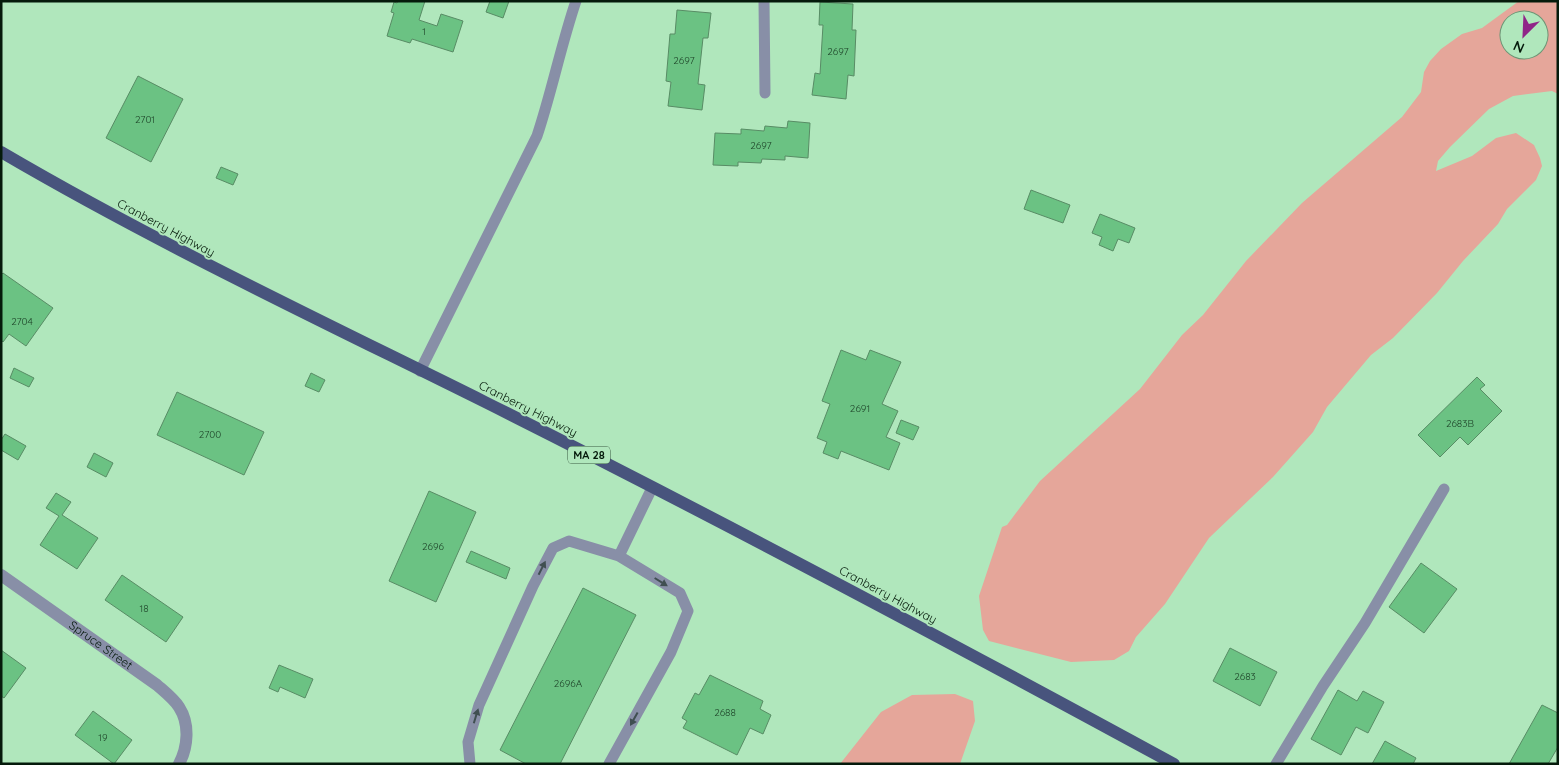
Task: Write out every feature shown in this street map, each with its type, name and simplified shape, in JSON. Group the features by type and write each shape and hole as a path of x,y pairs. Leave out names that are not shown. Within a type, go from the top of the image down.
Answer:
{"main road":[{"name":"Cranberry Highway","path":"1,152 106,212 209,266 652,488 984,660 1174,764"}],"street":[{"name":"Spruce Street","path":"1,575 157,685 179,708 186,729 186,745 179,764"}],"lane":[{"path":"420,371 537,136 554,82 564,34 576,1"},
{"path":"764,1 765,93"},
{"path":"619,556 652,488"},
{"path":"1276,764 1323,686 1364,624 1444,490"},
{"path":"470,764 468,742 479,705 529,594 553,548 569,541 619,556 680,593 688,612 671,652 609,764"}],"shaded area":[{"path":"1519,1 1558,1 1558,94 1552,91 1513,96 1489,109 1438,161 1436,171 1472,156 1496,138 1516,133 1534,145 1540,158 1542,166 1536,180 1507,209 1498,224 1463,261 1437,293 1393,338 1371,355 1327,407 1313,432 1273,477 1209,538 1165,604 1136,637 1129,651 1114,660 1071,662 989,641 983,630 979,596 1002,527 1007,525 1040,481 1140,389 1182,335 1203,315 1246,261 1302,203 1402,117 1421,92 1424,72 1430,61 1441,49 1462,34 1482,28 1499,16 1499,60 1549,60 1549,10 1507,10"},
{"path":"955,694 973,701 975,721 960,764 840,764 881,712 912,695"}],"building":[{"path":"398,1 425,1 419,20 437,26 441,14 463,21 453,52 412,39 410,43 387,36 394,13 391,12 394,2 397,3"},
{"path":"490,1 509,1 503,18 486,12"},
{"path":"820,2 853,4 852,30 856,30 854,76 848,75 846,99 812,95 815,73 820,74 823,25 819,25"},
{"path":"677,10 711,13 708,38 703,38 698,84 705,85 702,110 668,106 671,82 666,81 670,34 675,34"},
{"path":"138,76 183,99 151,162 106,138"},
{"path":"788,121 810,123 808,158 785,156 785,160 762,159 761,163 738,162 738,166 713,165 715,133 741,134 741,129 764,131 765,126 787,128"},
{"path":"221,167 238,174 233,185 216,178"},
{"path":"1031,190 1070,205 1063,223 1024,209"},
{"path":"1100,214 1135,228 1129,243 1118,239 1113,251 1099,245 1102,237 1092,233"},
{"path":"3,273 53,308 26,346 9,334 3,342 1,340 1,275"},
{"path":"841,350 866,360 870,350 901,362 882,404 898,411 886,437 900,443 889,470 841,451 838,459 823,453 827,442 817,438 830,404 822,401"},
{"path":"14,368 34,378 29,387 10,378"},
{"path":"311,373 325,380 319,392 305,386"},
{"path":"1477,377 1485,385 1480,389 1502,411 1468,445 1460,437 1440,457 1418,435"},
{"path":"177,392 264,432 244,475 157,435"},
{"path":"901,420 919,427 913,440 896,433"},
{"path":"5,434 26,446 18,460 1,450 1,440"},
{"path":"94,453 113,463 106,477 87,467"},
{"path":"429,491 476,512 436,602 389,581"},
{"path":"56,493 71,502 62,515 98,538 77,569 40,545 59,516 46,508"},
{"path":"471,551 510,568 506,579 466,562"},
{"path":"1421,563 1457,589 1424,633 1389,607"},
{"path":"122,575 183,617 166,642 105,600"},
{"path":"583,588 636,615 560,764 526,764 500,750"},
{"path":"1230,648 1277,672 1260,706 1213,681"},
{"path":"1,650 26,668 4,698 1,696"},
{"path":"279,665 313,679 305,698 280,687 278,692 269,688"},
{"path":"710,675 763,701 760,709 771,715 763,734 750,728 737,755 683,728 687,721 682,718 695,693 699,695"},
{"path":"1338,690 1357,701 1363,691 1384,702 1368,733 1356,727 1341,755 1311,739"},
{"path":"1542,705 1558,713 1558,747 1548,764 1509,764"},
{"path":"93,711 132,740 114,764 75,735"},
{"path":"1385,741 1416,758 1413,764 1372,764"}]}
